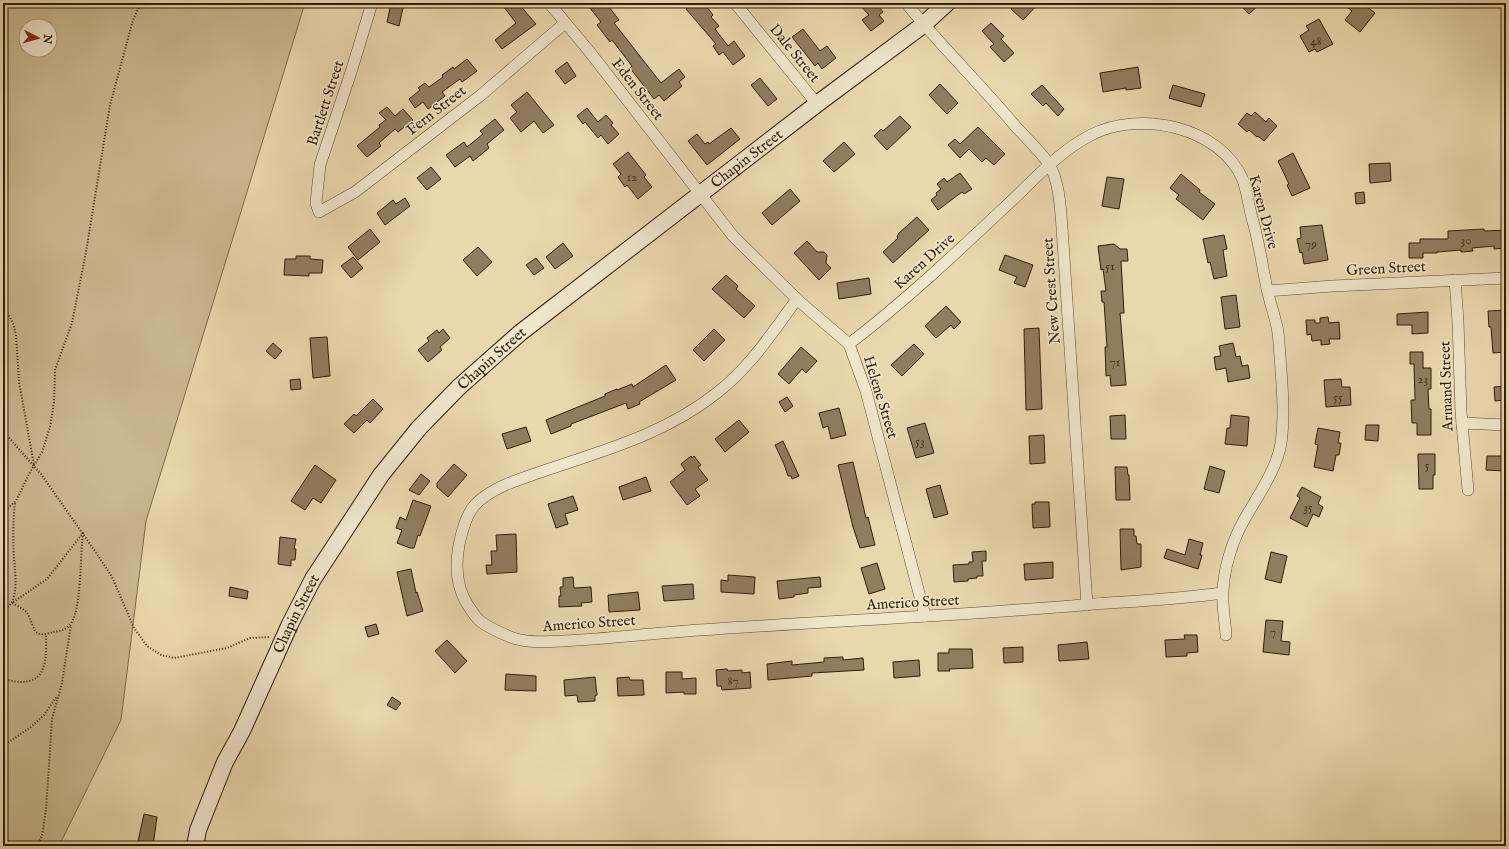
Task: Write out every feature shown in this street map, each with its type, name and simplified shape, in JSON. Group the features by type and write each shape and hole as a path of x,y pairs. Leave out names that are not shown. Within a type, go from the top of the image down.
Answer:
{"main road":[{"name":"Chapin Street","path":"195,846 198,830 225,762 242,730 296,611 322,566 381,474 419,428 459,387 520,333 817,104 923,25 947,3"}],"street":[{"name":"Bartlett Street","path":"319,212 316,203 320,165 372,3"},
{"name":"Eden Street","path":"549,3 702,194"},
{"name":"Dale Street","path":"735,3 817,104"},
{"name":"New Crest Street","path":"906,3 923,25 998,104 1049,165 1055,180 1062,234 1087,605"},
{"name":"Fern Street","path":"319,212 355,192 481,95 565,23"},
{"name":"Karen Drive","path":"849,344 868,330 937,270 1049,165 1069,148 1087,137 1108,128 1120,125 1152,123 1170,125 1202,138 1216,147 1226,156 1243,180 1257,236 1268,292 1278,328 1282,386 1280,445 1273,465 1234,541 1224,580 1222,592 1226,635"},
{"name":"Helene Street","path":"702,194 733,236 797,299 849,344 866,390 925,616"},
{"name":"Green Street","path":"1268,292 1333,286 1506,278"},
{"name":"Armand Street","path":"1455,280 1461,412 1468,490"},
{"name":"Americo Street","path":"797,299 757,354 719,392 698,406 638,439 507,484 489,492 476,503 467,516 462,530 458,550 457,566 458,582 464,599 480,621 497,631 514,638 532,642 1087,605 1155,600 1222,592"},
{"path":"1462,423 1506,426"}],"path":[{"path":"12,603 16,575 13,516 16,501 44,447 50,427 54,402 55,370 72,323 86,252 110,105 133,20 141,3"},
{"path":"3,305 13,323 16,335 19,382 34,466"},
{"path":"3,431 34,466 83,533 112,577 134,628 147,646 161,655 174,658 227,648 250,638 270,637 282,642"},
{"path":"3,512 16,501"},
{"path":"3,611 47,579 83,533"},
{"path":"37,846 42,836 46,810 52,719 59,694 71,624 76,610 80,584 83,533"},
{"path":"12,603 21,607 27,613 36,632 40,634 65,629 71,624"},
{"path":"3,678 15,683 24,682 32,680 41,673 44,668 46,634"},
{"path":"3,746 31,727 44,715 59,694"}],"shaded area":[{"path":"3,3 305,3 146,521 121,720 59,846 3,846"}],"building":[{"path":"391,3 404,3 399,26 387,22"},
{"path":"501,3 518,3 536,24 502,49 495,40 516,23"},
{"path":"586,3 606,3 619,20 614,23 661,83 679,69 685,77 679,82 682,86 664,101 659,95 654,99 630,68 632,66 612,40 610,42 597,25 601,22"},
{"path":"693,3 704,3 713,15 711,17 719,26 715,29 728,46 734,41 745,56 733,65 723,52 719,55 713,46 716,44 686,9"},
{"path":"858,3 876,3 883,12 879,15 884,21 871,31 862,20 869,15"},
{"path":"1017,3 1039,3 1023,20 1011,9"},
{"path":"1238,3 1261,3 1249,14"},
{"path":"1342,3 1362,3 1375,13 1360,32 1345,20 1352,11"},
{"path":"1319,19 1333,44 1317,52 1315,49 1309,52 1300,36 1309,30 1306,26"},
{"path":"991,23 1004,36 1001,39 1014,53 1004,62 990,47 994,44 982,31"},
{"path":"803,29 820,51 827,46 836,58 822,69 818,63 815,66 792,37"},
{"path":"467,59 477,71 462,82 460,79 442,92 445,96 428,109 423,102 415,108 409,99 420,90 418,88 425,83 429,87 443,77 442,75 453,67 454,69"},
{"path":"567,62 576,76 565,84 555,71"},
{"path":"1138,67 1141,88 1126,90 1126,88 1103,92 1100,73"},
{"path":"760,78 777,99 768,106 751,85"},
{"path":"940,84 958,103 947,114 929,95"},
{"path":"1042,85 1064,109 1058,116 1046,103 1043,106 1031,94"},
{"path":"1173,85 1205,94 1201,107 1169,98"},
{"path":"527,92 554,125 543,133 534,121 521,132 510,118 517,112 511,105"},
{"path":"387,107 395,116 403,109 413,120 398,132 395,129 379,143 381,146 367,157 357,146 380,127 379,125 386,120 379,113"},
{"path":"587,108 598,122 606,115 613,123 611,125 619,134 608,144 601,135 598,138 585,122 583,124 577,116"},
{"path":"1255,112 1266,122 1269,118 1277,126 1264,141 1249,130 1247,132 1238,124 1247,113 1251,116"},
{"path":"900,116 911,127 887,150 874,136 881,129 883,131"},
{"path":"495,119 504,130 487,144 489,148 473,161 470,156 455,167 446,155 464,142 467,147 483,134 480,131"},
{"path":"978,127 1005,154 994,165 986,158 982,162 969,149 960,158 948,145 955,139 960,144"},
{"path":"731,128 740,139 707,165 688,141 697,134 705,144 708,142 709,144"},
{"path":"844,142 855,154 834,172 823,161"},
{"path":"628,152 646,175 644,177 652,187 638,199 627,185 625,187 618,177 621,174 613,164"},
{"path":"1293,153 1310,188 1292,196 1287,185 1289,184 1278,161"},
{"path":"1390,163 1391,181 1370,183 1369,164"},
{"path":"431,167 441,179 427,190 417,178"},
{"path":"960,173 972,189 964,194 962,192 938,210 931,200 941,189 937,184 944,178 947,182"},
{"path":"1181,174 1200,190 1199,192 1215,204 1203,220 1176,199 1179,195 1170,188"},
{"path":"1107,177 1124,179 1119,209 1102,206"},
{"path":"790,189 800,201 772,225 762,213"},
{"path":"1364,192 1365,203 1356,204 1355,193"},
{"path":"405,198 410,206 385,225 377,213 393,200 396,204"},
{"path":"917,217 929,230 893,263 883,252 898,238 899,233"},
{"path":"1322,225 1328,260 1304,264 1302,252 1300,253 1297,239 1301,238 1300,227"},
{"path":"370,229 380,242 358,260 348,247"},
{"path":"1484,229 1484,231 1506,230 1506,248 1494,249 1494,246 1472,248 1473,251 1461,252 1461,250 1423,253 1423,258 1409,258 1409,243 1420,243 1420,239 1448,239 1448,231"},
{"path":"1224,235 1227,249 1223,250 1227,276 1214,279 1210,262 1208,263 1203,239"},
{"path":"807,241 817,252 824,252 827,255 826,263 831,268 819,280 794,253"},
{"path":"563,243 573,256 555,269 546,257"},
{"path":"1114,244 1120,249 1127,249 1128,261 1121,261 1124,313 1120,313 1126,385 1111,386 1110,375 1106,376 1105,347 1107,347 1104,302 1102,302 1101,291 1106,291 1103,269 1101,270 1098,246"},
{"path":"478,247 492,262 477,276 463,260"},
{"path":"1005,255 1033,265 1025,287 1014,283 1017,277 999,270"},
{"path":"296,256 310,256 310,259 323,260 322,273 309,273 309,276 284,275 285,259 296,259"},
{"path":"353,257 363,268 351,278 341,266"},
{"path":"536,258 544,268 534,275 526,265"},
{"path":"726,275 738,286 736,289 755,306 744,318 712,289"},
{"path":"869,278 871,294 839,299 837,283"},
{"path":"1236,295 1240,327 1225,329 1221,297"},
{"path":"946,306 961,322 954,329 951,325 936,338 925,326"},
{"path":"1506,310 1506,326 1503,326 1505,352 1493,353 1488,311"},
{"path":"1428,312 1428,333 1412,334 1412,325 1397,325 1397,314"},
{"path":"1328,317 1329,323 1339,322 1340,339 1329,339 1330,344 1321,345 1321,340 1312,341 1311,334 1307,335 1306,320 1315,320 1315,323 1320,323 1320,318"},
{"path":"1039,328 1042,409 1026,410 1024,329"},
{"path":"443,329 450,338 440,347 442,350 428,362 418,350 429,341 427,338 437,330 439,333"},
{"path":"714,329 725,340 704,361 693,350"},
{"path":"327,337 330,376 313,378 310,338"},
{"path":"273,343 282,351 275,359 266,351"},
{"path":"1233,343 1236,357 1240,356 1242,366 1248,365 1250,378 1228,382 1226,368 1216,370 1214,357 1221,356 1219,346"},
{"path":"914,344 924,354 902,376 891,365"},
{"path":"801,347 817,361 806,373 802,369 789,384 778,374"},
{"path":"1410,352 1423,352 1423,368 1431,368 1431,389 1428,389 1429,409 1431,409 1431,435 1417,435 1417,423 1412,423 1411,400 1415,400 1414,364 1410,364"},
{"path":"666,365 676,380 639,402 640,404 628,409 626,403 571,424 571,426 551,434 546,420 605,396 605,394 617,389 632,384 633,387"},
{"path":"300,379 301,389 291,390 290,380"},
{"path":"1341,379 1342,387 1350,387 1351,405 1326,407 1324,380"},
{"path":"1506,386 1506,400 1495,401 1494,387"},
{"path":"787,397 793,406 785,412 779,402"},
{"path":"373,399 383,409 370,423 367,420 354,433 344,424 354,414 356,416"},
{"path":"839,408 846,435 831,439 828,426 823,428 819,413"},
{"path":"1125,415 1126,439 1111,439 1110,416"},
{"path":"1231,415 1249,417 1247,446 1225,444 1227,428 1230,428"},
{"path":"739,420 749,432 725,452 715,439"},
{"path":"925,423 934,453 916,458 907,428"},
{"path":"1366,425 1379,425 1378,441 1365,440"},
{"path":"526,427 531,441 507,449 502,434"},
{"path":"1318,428 1340,432 1338,443 1341,443 1339,455 1336,455 1333,471 1314,467 1318,445 1315,444"},
{"path":"1044,435 1045,463 1030,464 1029,436"},
{"path":"783,441 799,476 792,479 791,476 788,476 775,445"},
{"path":"1418,454 1435,454 1433,489 1419,489"},
{"path":"691,456 692,458 694,456 701,465 698,467 708,480 695,489 700,496 687,505 670,482 685,470 681,464"},
{"path":"1487,456 1506,456 1506,471 1486,470"},
{"path":"853,462 866,518 868,517 875,545 860,548 853,527 838,465"},
{"path":"454,464 467,475 448,497 437,487 437,483"},
{"path":"315,465 336,480 321,503 313,498 305,510 291,501"},
{"path":"1210,466 1225,471 1219,493 1204,489"},
{"path":"1115,467 1127,467 1129,475 1130,500 1116,500"},
{"path":"421,474 430,481 419,495 409,490"},
{"path":"646,477 651,491 623,500 619,487"},
{"path":"940,485 948,514 934,518 926,489"},
{"path":"1302,487 1321,497 1318,504 1323,507 1319,517 1313,514 1307,527 1290,518 1300,498 1297,496"},
{"path":"573,496 578,510 565,514 568,524 556,528 548,504"},
{"path":"413,500 431,506 414,548 410,548 397,543 402,530 396,528 400,517 406,520"},
{"path":"1035,502 1049,502 1050,527 1033,528 1032,504 1035,504"},
{"path":"1120,529 1134,529 1134,536 1136,536 1137,544 1141,544 1141,567 1121,570"},
{"path":"516,534 517,572 487,574 486,565 492,565 491,551 497,551 496,535"},
{"path":"280,537 296,539 294,549 296,549 295,560 291,560 291,566 278,564"},
{"path":"1189,539 1203,543 1200,555 1202,555 1198,569 1164,558 1167,549 1185,555"},
{"path":"986,551 986,561 982,561 983,576 968,579 968,581 954,582 953,565 969,564 969,562 973,562 972,552"},
{"path":"1271,552 1287,556 1281,583 1265,579"},
{"path":"1053,562 1053,578 1025,580 1024,564"},
{"path":"877,563 885,589 869,594 861,568"},
{"path":"411,569 416,593 417,592 423,611 407,616 397,572"},
{"path":"728,575 755,577 754,594 721,592 721,580 728,581"},
{"path":"573,577 574,588 591,587 592,602 581,603 582,606 559,607 559,596 561,596 560,587 563,587 563,578"},
{"path":"820,577 821,587 808,588 808,593 779,599 777,581"},
{"path":"693,584 694,599 664,601 662,586"},
{"path":"230,587 248,591 247,599 229,596"},
{"path":"638,592 640,610 609,612 608,595"},
{"path":"1266,620 1283,621 1281,641 1290,642 1289,655 1263,652"},
{"path":"376,624 379,634 368,637 365,627"},
{"path":"1184,635 1197,635 1198,652 1187,653 1187,656 1166,657 1165,640 1185,639"},
{"path":"447,640 467,661 455,673 435,651"},
{"path":"1087,642 1089,659 1059,661 1058,645"},
{"path":"1023,647 1023,662 1004,663 1003,648"},
{"path":"949,649 972,649 973,668 938,671 938,653 949,653"},
{"path":"843,657 843,660 863,658 864,670 812,673 812,676 768,680 767,664 792,661 792,665 824,662 824,658"},
{"path":"919,660 920,676 894,678 893,662"},
{"path":"727,669 728,671 742,670 742,673 750,672 751,688 722,690 721,686 717,686 716,670"},
{"path":"666,672 682,672 682,679 696,678 696,694 684,694 684,692 666,693"},
{"path":"506,674 536,676 536,691 505,690"},
{"path":"595,677 597,695 595,696 595,701 578,702 577,695 565,696 564,680"},
{"path":"629,677 630,680 643,680 644,695 618,696 617,678"},
{"path":"392,697 401,703 396,710 387,705"},
{"path":"144,814 157,817 153,846 137,846"}]}
